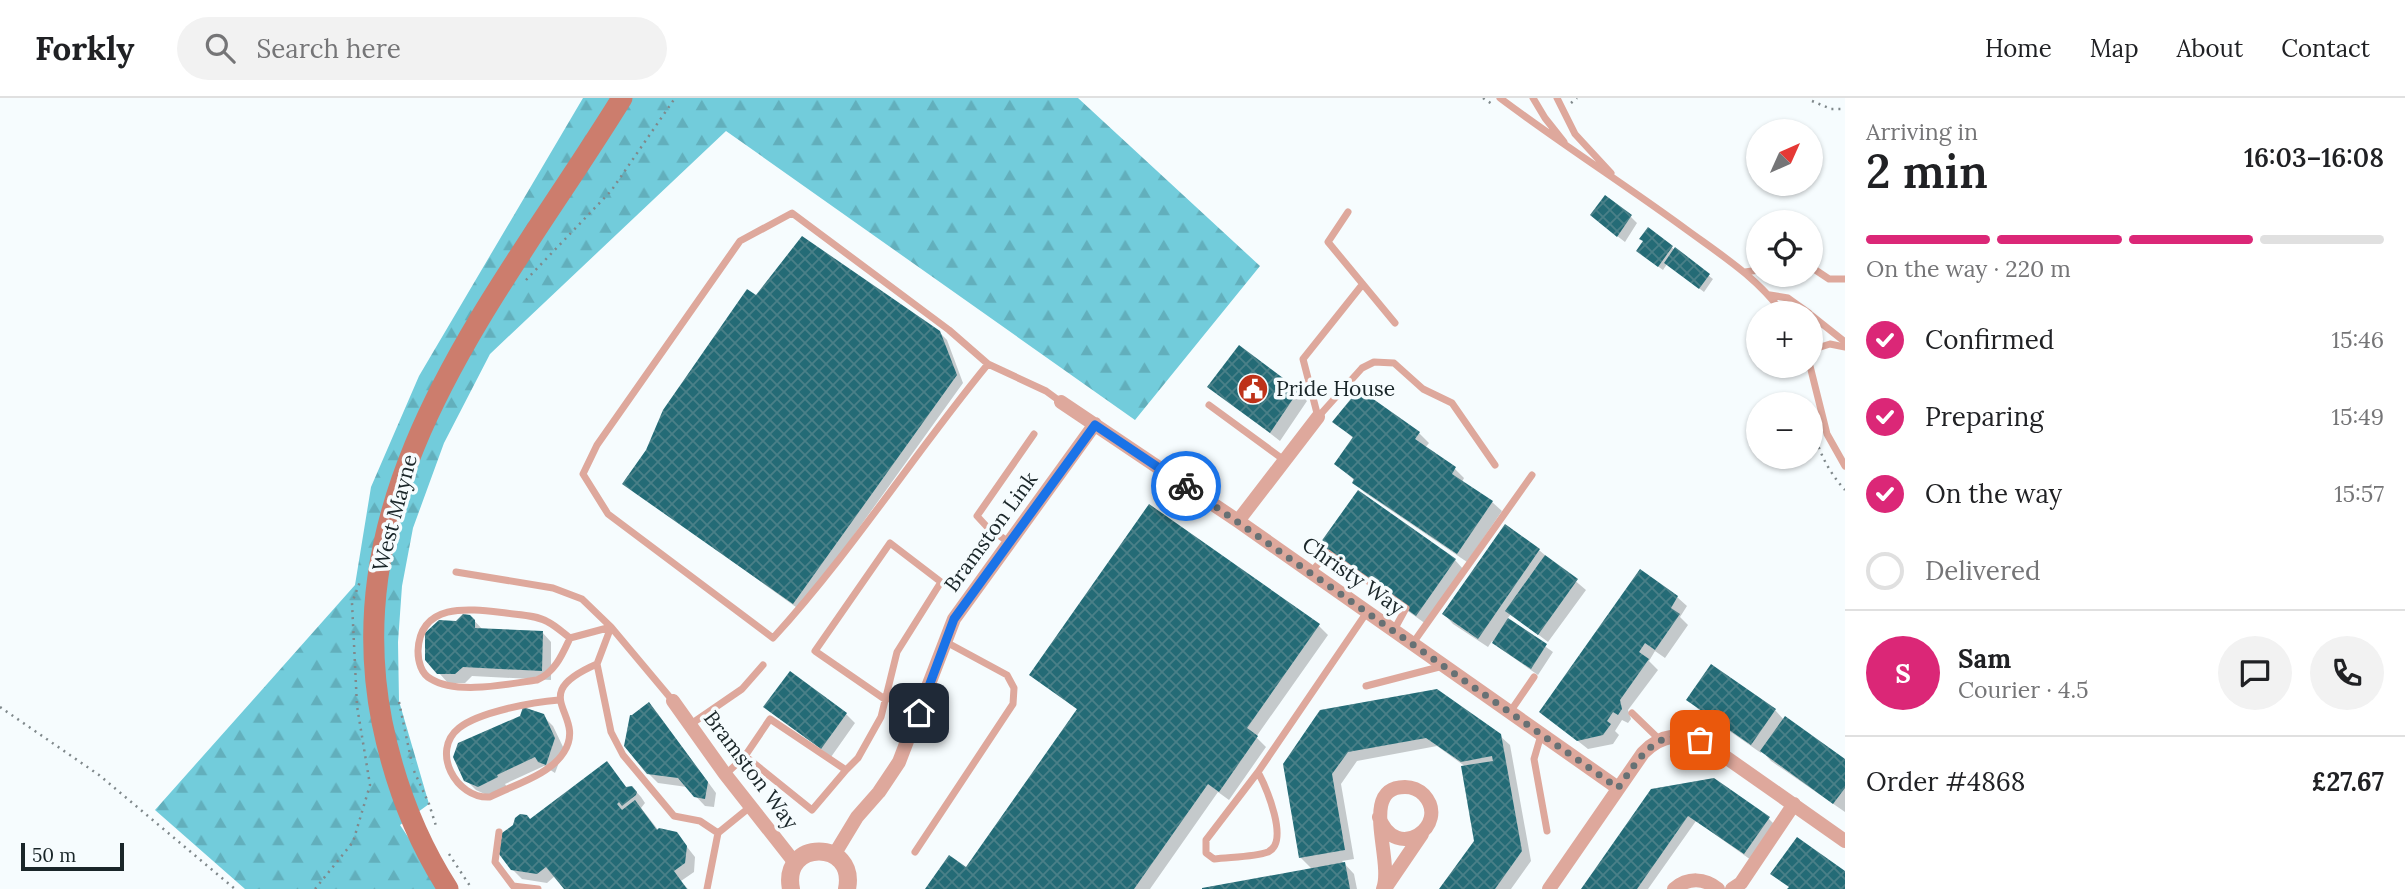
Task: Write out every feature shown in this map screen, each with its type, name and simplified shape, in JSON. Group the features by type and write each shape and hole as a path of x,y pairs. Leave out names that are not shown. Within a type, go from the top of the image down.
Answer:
{"main road":[{"name":"West Mayne","path":"448,889 410,816 387,748 374,654 374,613 383,544 402,473 446,376 510,270 622,98"}],"street":[{"name":"Christy Way","path":"1061,402 1311,572 1618,788"},
{"path":"1238,522 1318,417"},
{"name":"Bramston Link","path":"834,855 857,817 879,792 899,762 954,619 1095,425"},
{"name":"Bramston Way","path":"673,701 725,774 795,863"},
{"path":"1549,889 1643,753 1660,740 1676,736 1700,740 1845,841"},
{"path":"1403,787 1411,788 1424,796 1430,808 1430,819 1384,889 1387,872 1379,817 1381,803 1389,792 1403,787"},
{"path":"1732,889 1741,883 1794,804"},
{"path":"1379,817 1385,829 1396,838 1414,838 1425,830"},
{"path":"791,889 790,878 795,863 809,853 818,851 834,855 844,864 847,871 847,889"},
{"path":"1674,889 1691,880 1703,880 1718,889"}],"lane":[{"path":"1500,98 1745,272 1774,301"},
{"path":"1533,98 1545,118 1571,150"},
{"path":"1557,98 1575,134 1619,180"},
{"path":"1348,212 1328,242 1395,323"},
{"path":"988,364 938,424 815,593 773,638 608,514 583,474 597,445 740,241 792,213 949,330 988,364 1046,391 1061,402"},
{"path":"1823,275 1829,279 1845,279"},
{"path":"1318,417 1303,359 1362,285"},
{"path":"1769,295 1792,301"},
{"path":"1823,325 1845,344"},
{"path":"1823,346 1845,344"},
{"path":"1318,417 1362,368 1374,362 1394,363 1423,389 1452,403 1495,465"},
{"path":"1813,378 1827,434 1845,466"},
{"path":"1209,405 1285,460"},
{"path":"1009,543 989,529 977,516 1034,434"},
{"path":"1412,644 1532,475"},
{"path":"745,756 812,810 859,758 881,716 886,700 897,652 941,582 890,543 815,651 886,700"},
{"path":"1311,572 1328,553 1406,608 1394,631"},
{"path":"456,572 553,588 582,599 611,627 673,701"},
{"path":"570,638 549,622 532,617 469,609 444,613 432,620 418,638 418,657 423,672 431,680 445,684 472,688 524,682 547,676 570,638 611,627"},
{"path":"1258,772 1266,789 1279,837 1276,846 1268,852 1214,859 1206,853 1206,841 1258,772 1367,612"},
{"path":"611,627 597,664 611,732 623,755 674,816 700,821 718,833"},
{"path":"915,852 1013,704 1014,688 1007,675 946,642"},
{"path":"559,700 519,704 460,727 446,746 446,758 457,781 468,793 480,798 490,797 548,768 563,754 570,741 569,728 559,700 560,691 579,671 597,664"},
{"path":"691,724 742,689 762,665"},
{"path":"1366,686 1444,666"},
{"path":"1510,712 1534,677"},
{"path":"1632,713 1660,740"},
{"path":"725,774 745,756 770,719 846,770"},
{"path":"1541,734 1534,759 1547,831"},
{"path":"707,889 718,833 751,807"},
{"path":"499,832 495,862 513,886 538,889"}],"path":[{"path":"519,287 611,191 675,98"},
{"path":"1811,101 1831,109 1845,108"},
{"path":"1823,458 1831,474 1845,490"},
{"path":"315,889 353,842 370,785 357,706 352,603 361,578 377,581"},
{"path":"398,701 412,767 429,804 440,840"},
{"path":"0,707 99,775 235,889"},
{"path":"446,850 472,889"}],"green space":[{"path":"583,98 1078,98 1260,266 1135,420 726,131 490,354 444,443 413,528 402,586 398,642 399,701 429,804 400,825 443,889 245,889 155,810 355,585 371,487 419,376"}],"building":[{"path":"1605,195 1632,215 1617,237 1590,215"},
{"path":"1648,227 1673,246 1658,267 1636,251 1643,241 1639,239"},
{"path":"802,236 940,331 957,375 793,604 622,484 646,450 663,410 747,289 756,295"},
{"path":"1675,247 1710,274 1699,289 1664,263"},
{"name":"Pride House","path":"1239,345 1299,390 1270,433 1207,387"},
{"path":"1359,389 1420,432 1415,439 1456,467 1452,474 1493,501 1457,554 1352,483 1354,479 1334,464 1353,437 1332,422"},
{"path":"1358,490 1456,559 1416,616 1318,546"},
{"path":"1149,504 1320,624 1247,728 1258,736 1219,792 1208,784 1134,889 925,889 949,855 966,867 1077,709 1029,675"},
{"path":"1505,524 1540,549 1478,639 1442,614"},
{"path":"1545,555 1578,579 1538,635 1505,611"},
{"path":"1640,569 1678,596 1671,608 1680,614 1655,650 1645,643 1639,652 1649,659 1620,700 1622,709 1618,715 1613,712 1607,721 1611,724 1603,735 1577,741 1539,712"},
{"path":"463,614 470,615 475,620 475,628 543,631 542,671 463,667 455,674 437,674 425,660 425,633 439,620 456,621"},
{"path":"1508,618 1547,644 1531,669 1492,643"},
{"path":"1711,664 1776,709 1751,745 1686,700"},
{"path":"790,671 847,713 821,749 763,707"},
{"path":"1437,689 1501,734 1522,851 1495,889 1439,889 1474,841 1461,766 1493,761 1492,756 1461,762 1426,738 1348,752 1332,774 1345,850 1299,858 1283,764 1320,710"},
{"path":"649,702 708,782 705,799 694,797 678,778 647,774 624,746 630,715"},
{"path":"523,707 544,714 555,738 546,765 538,762 535,757 478,787 464,781 453,757 458,743 520,716"},
{"path":"1785,716 1845,759 1845,788 1833,804 1760,751"},
{"path":"607,761 626,787 632,786 637,792 622,806 619,802 617,804 622,810 635,800 657,830 659,828 677,832 687,846 685,863 674,871 687,889 564,889 546,867 537,874 511,870 499,854 502,833 513,825 515,818 520,814 527,815 530,819"},
{"path":"1714,778 1770,817 1744,854 1688,816 1637,889 1581,889 1651,789"},
{"path":"1797,837 1845,871 1845,889 1787,889 1789,887 1770,874"},
{"path":"1345,862 1350,889 1202,889 1202,888"}],"way so far":[{"path":"1186,486 1618,788 1643,753 1654,743 1676,736 1700,740"}],"place":[{"name":"Pride House","path":"1253,389"}],"route":[{"path":"919,713 954,619 1095,425 1186,486"}]}
